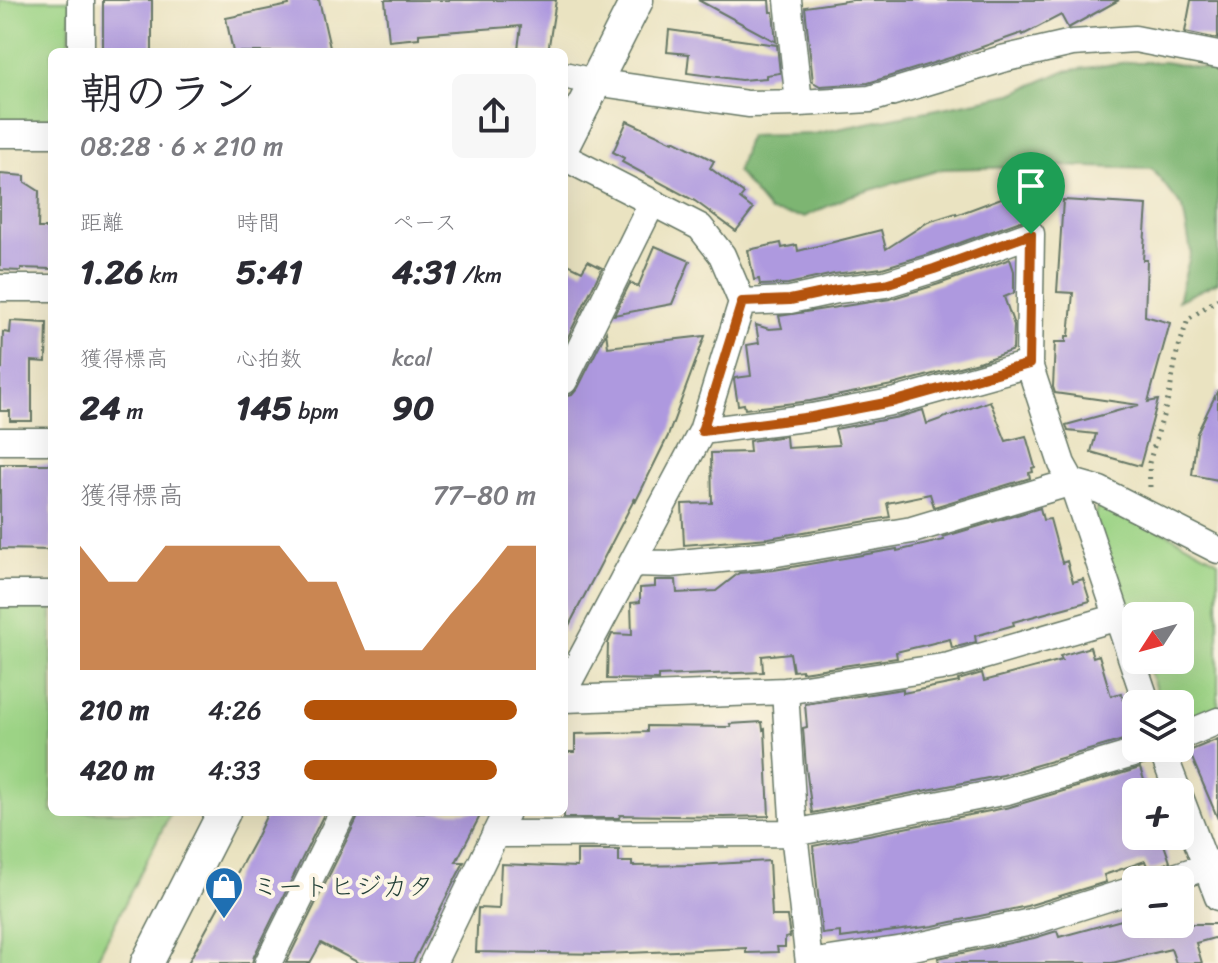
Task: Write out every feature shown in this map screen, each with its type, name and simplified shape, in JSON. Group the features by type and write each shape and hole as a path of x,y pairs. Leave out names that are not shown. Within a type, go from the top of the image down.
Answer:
{"street":[{"path":"81,0 81,48"},
{"path":"568,126 579,78 637,0"},
{"path":"788,0 799,103"},
{"path":"579,78 748,104 799,103 870,99 1002,59 1072,43 1135,39 1218,55"},
{"path":"0,134 48,134"},
{"path":"568,159 700,227 722,255 742,302 702,431 568,684"},
{"path":"568,373 652,203"},
{"path":"742,302 790,300 885,284 1031,234 1029,364 1142,690"},
{"path":"0,288 48,288"},
{"path":"702,431 812,417 896,401 1029,364"},
{"path":"0,441 48,441"},
{"path":"633,563 671,564 771,554 912,530 1072,482 1100,490 1218,550"},
{"path":"0,594 48,594"},
{"path":"568,699 785,691 949,666 1118,617"},
{"path":"785,691 794,833 809,963 904,949 1031,922 1122,893"},
{"path":"1194,731 1218,721"},
{"path":"433,963 500,823 794,833 1007,791 1122,757"},
{"path":"147,963 222,816"},
{"path":"268,963 341,816"},
{"path":"1194,826 1212,865 1218,897"}],"path":[{"path":"1151,516 1149,463 1169,396 1177,353 1188,319 1218,299"}],"green space":[{"path":"0,0 71,0 69,48 48,48 48,121 0,124"},
{"path":"1129,62 1164,62 1218,71 1218,282 1178,301 1191,252 1183,208 1152,169 1057,166 943,169 850,196 804,217 770,212 737,172 749,136 813,134 1012,94 1064,71"},
{"path":"1109,502 1218,561 1218,709 1194,718 1194,690 1156,690 1151,674 1194,674 1194,602 1125,602 1094,517 1097,508"},
{"path":"48,606 48,816 169,816 95,963 0,963 0,607"}],"building":[{"path":"103,0 152,0 152,48 103,48"},
{"path":"288,0 319,0 330,48 232,48 226,18 289,5"},
{"path":"385,0 556,0 549,48 518,48 521,26 419,34 419,38 389,41"},
{"path":"698,0 769,0 776,42"},
{"path":"853,0 1119,0 1068,28 1061,15 1023,35 868,83 820,86 813,82 805,7"},
{"path":"1191,0 1218,0 1218,39 1185,32"},
{"path":"669,30 777,45 780,73 766,75 766,78 741,80 687,73 689,54 667,52"},
{"path":"627,121 714,161 710,168 744,194 740,199 753,209 736,231 695,201 622,162 624,158 613,152"},
{"path":"0,174 25,176 25,182 39,191 38,228 48,228 48,269 0,270"},
{"path":"1012,194 1014,199 1025,195 1034,218 882,268 788,284 760,285 759,279 754,280 748,250 781,243 782,248 797,245 798,251 881,230 886,249 928,222"},
{"path":"1063,200 1147,205 1143,260 1147,260 1145,316 1170,323 1148,402 1158,400 1140,466 1091,452 1096,434 1068,431 1066,425 1139,405 1055,393 1053,387 1055,342 1066,342 1066,336 1069,336 1073,293 1057,292"},
{"path":"655,246 690,261 672,304 614,315 630,283 638,287"},
{"path":"1010,259 1014,271 1014,293 1004,297 1014,325 1013,350 892,385 810,401 745,409 744,404 738,405 734,380 751,376 747,345 759,343 756,325 769,329 782,328 779,316 890,299"},
{"path":"588,261 602,268 568,337 568,264 582,271"},
{"path":"11,321 47,323 46,362 32,361 32,421 10,421 10,411 0,411 3,332 10,333"},
{"path":"606,332 608,347 705,336 668,436 568,627 568,396 578,388"},
{"path":"1218,390 1218,480 1192,475 1197,433"},
{"path":"990,401 1006,441 1026,436 1035,467 1029,473 1030,478 934,507 930,494 887,503 890,517 769,538 684,545 682,504 712,503 711,453 750,452 749,441 786,436 787,448 839,445 835,429 923,410 927,424"},
{"path":"0,464 48,464 48,550 0,549"},
{"path":"1040,508 1043,520 1050,519 1062,563 1067,561 1073,582 1083,579 1090,601 1013,622 1014,625 975,636 976,642 952,648 950,639 896,652 897,658 802,672 793,671 790,653 762,656 763,672 658,676 658,680 607,679 608,643 612,634 632,635 631,603 640,602 640,588 655,587 655,580 676,580 677,593 716,591 739,573 897,551 944,540 943,537"},
{"path":"1090,647 1093,657 1099,655 1111,696 1121,693 1122,696 1122,740 1003,775 812,813 803,728 807,727 805,704 903,689 903,693 959,682 982,673 984,681 1062,660 1060,656"},
{"path":"762,722 765,729 769,816 620,815 619,818 564,818 568,816 568,752 575,752 575,734 647,732 647,726 731,727 730,724"},
{"path":"1218,739 1218,819 1194,762 1194,749"},
{"path":"1140,768 1143,778 1122,778 1122,850 1166,850 1170,862 1161,866 1147,866 1145,861 1122,866 1122,869 1104,875 1106,882 1027,906 933,926 840,938 840,932 822,934 813,846 1010,807"},
{"path":"266,816 323,816 252,963 188,963"},
{"path":"358,816 480,816 456,862 464,862 413,963 359,963 321,943 310,963 286,963"},
{"path":"577,850 619,850 619,862 632,862 632,866 769,861 772,916 787,916 790,937 785,938 785,947 777,947 778,952 746,953 746,948 604,954 476,952 478,908 499,909 501,864 577,867"},
{"path":"1122,920 1122,938 1194,938 1194,924 1218,924 1218,937 1196,943 1202,963 1176,963 1171,949 1112,963 939,963 938,958 1057,931 1059,937"}],"place":[{"name":"ミートヒジカタ","path":"224,920"}],"route":[{"path":"1031,234 1029,364 896,401 812,417 702,431 742,302 790,300 885,284 1031,234"}]}
